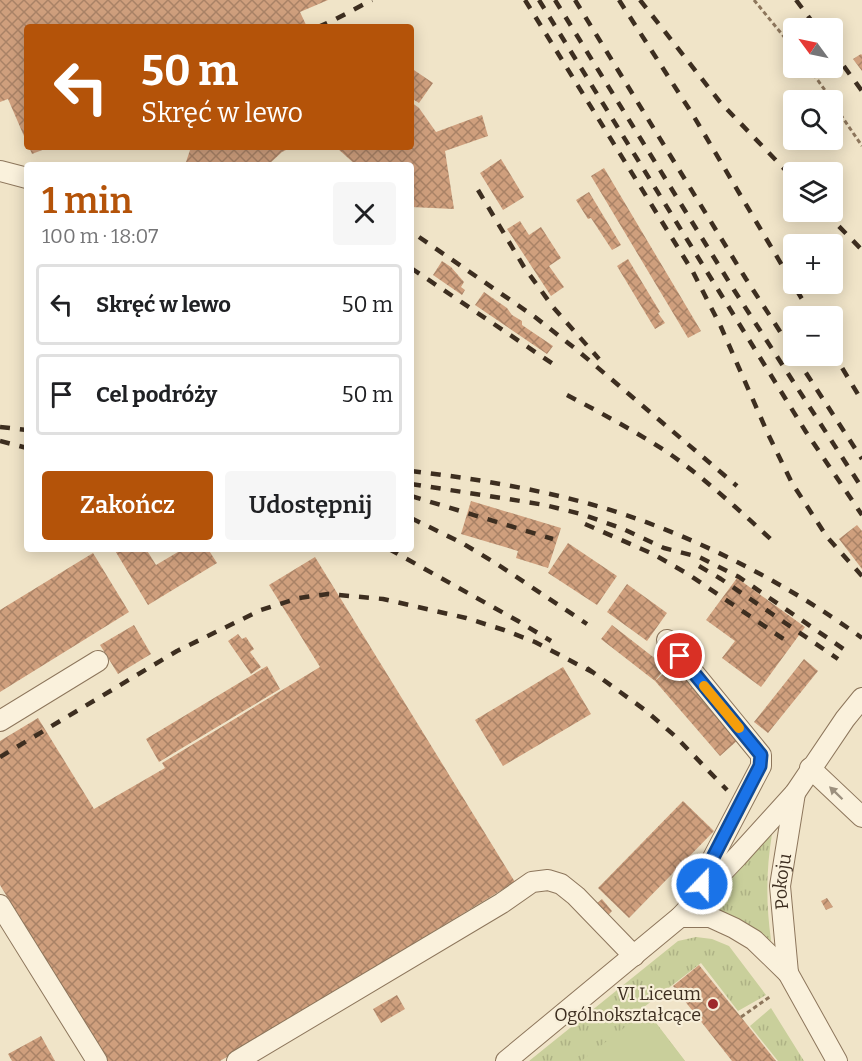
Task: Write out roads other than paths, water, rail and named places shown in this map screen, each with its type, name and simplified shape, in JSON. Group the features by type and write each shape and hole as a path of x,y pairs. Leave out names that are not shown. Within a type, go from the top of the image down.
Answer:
{"street":[{"path":"0,171 24,177"},
{"path":"667,640 761,755 760,766 706,871 698,898"},
{"path":"0,721 98,661"},
{"path":"506,1061 680,917 795,793 810,768 862,698"},
{"path":"810,768 862,817"},
{"name":"Pokoju","path":"788,973 780,886 795,793"},
{"path":"237,1061 502,903 532,882 548,880 561,884 576,896 634,956"},
{"path":"0,905 97,1061"},
{"name":"Pokoju","path":"680,917 710,917 754,940 788,973 837,1061"}],"railway":[{"path":"325,24 372,0"},
{"path":"525,0 693,272 721,327 792,483 827,537 862,576"},
{"path":"539,0 806,432 862,515"},
{"path":"555,0 734,290 862,488"},
{"path":"575,0 783,336"},
{"path":"619,0 693,115 806,306"},
{"path":"640,0 720,102 783,168"},
{"path":"796,0 810,18"},
{"path":"843,65 862,91"},
{"path":"478,190 524,267 553,307 599,359"},
{"path":"835,222 862,250"},
{"path":"419,237 535,317 737,486"},
{"path":"414,270 553,364"},
{"path":"802,366 862,459"},
{"path":"841,366 862,401"},
{"path":"567,395 667,452 709,485 776,544"},
{"path":"0,427 24,430"},
{"path":"0,441 24,447"},
{"path":"414,471 479,480 546,493 590,504 661,528 732,559 766,577 862,638"},
{"path":"414,484 545,505 581,514 621,528 664,548 699,557 739,577 845,650"},
{"path":"414,497 553,539"},
{"path":"414,519 462,543 497,564 587,624"},
{"path":"585,524 653,554 688,574 785,640"},
{"path":"394,552 551,641"},
{"path":"699,566 838,659"},
{"path":"0,757 177,651 261,610 299,598 328,594 383,599 466,618 535,642 594,673"},
{"path":"587,668 645,710 675,736 727,790"}],"place":[{"name":"VI Liceum Ogólnokształcące","path":"713,1004"}]}
